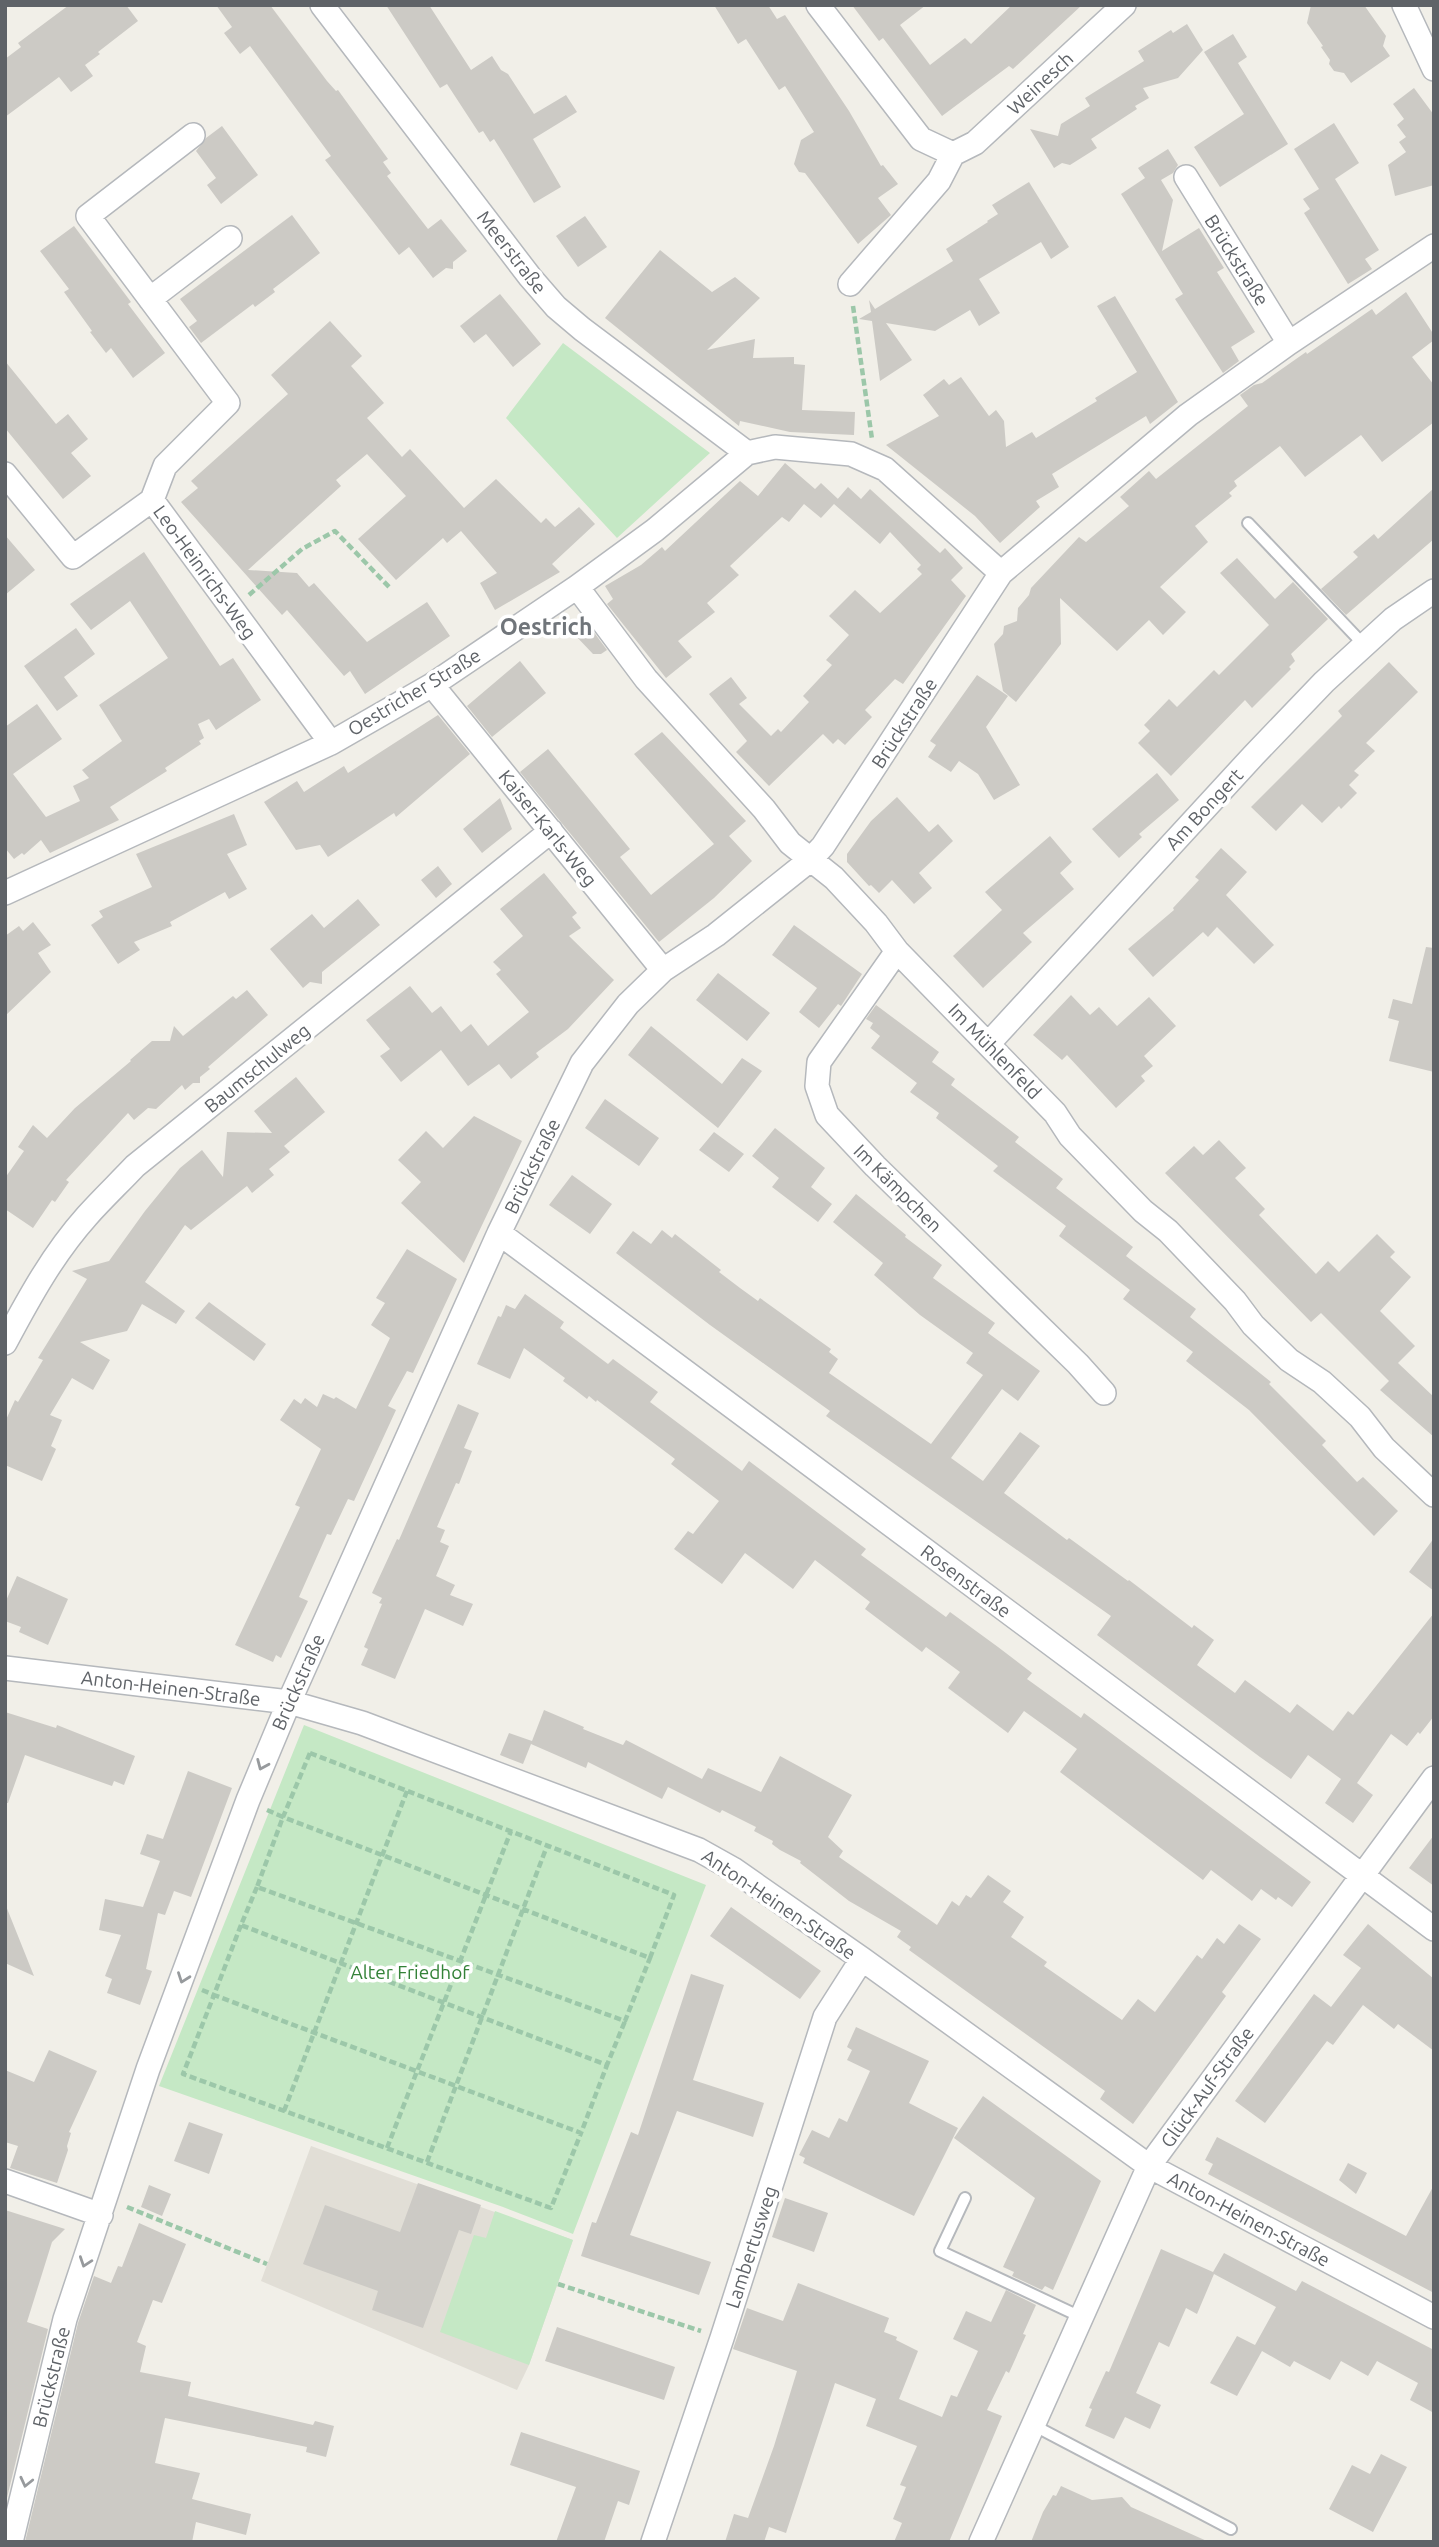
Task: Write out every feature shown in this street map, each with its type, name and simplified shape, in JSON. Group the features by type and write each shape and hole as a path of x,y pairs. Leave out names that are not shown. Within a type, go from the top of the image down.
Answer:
{"street":[{"name":"Meerstraße","path":"322,5 530,277 556,307 747,453"},
{"path":"818,5 921,139 953,154"},
{"name":"Weinesch","path":"850,284 939,181 953,154 975,143 1124,5"},
{"path":"1404,5 1434,69"},
{"path":"152,500 165,466 228,403 88,216 193,135"},
{"name":"Brückstraße","path":"1186,177 1289,343"},
{"path":"150,299 230,238"},
{"name":"Brückstraße","path":"11,2542 65,2319 148,2069 248,1800 289,1702 499,1233 582,1063 628,1004 663,970 716,935 810,860 823,846 1001,573 1188,415 1289,343 1434,246"},
{"path":"747,453 775,447 850,454 868,460 885,469 1001,573"},
{"name":"Oestricher Straße","path":"5,893 331,743 432,685 577,587 655,530 747,453"},
{"name":"Leo-Heinrichs-Weg","path":"5,474 73,557 152,500 331,743"},
{"name":"Im Mühlenfeld","path":"577,587 646,678 764,809 790,843 834,878 876,923 897,951 1055,1113 1070,1136 1143,1210 1168,1231 1253,1325 1289,1360 1322,1382 1360,1417 1384,1448 1434,1495"},
{"name":"Am Bongert","path":"989,1043 1324,681 1393,619 1434,591"},
{"name":"Kaiser-Karls-Weg","path":"432,685 663,970"},
{"name":"Baumschulweg","path":"5,1343 32,1292 85,1217 135,1166 551,831"},
{"name":"Im Kämpchen","path":"897,951 819,1062 817,1086 827,1115 1104,1393"},
{"name":"Rosenstraße","path":"499,1233 1434,1928"},
{"name":"Anton-Heinen-Straße","path":"5,1668 289,1702 362,1723 699,1850 733,1869 862,1959 1149,2166 1434,2317"},
{"name":"Glück-Auf-Straße","path":"981,2542 1149,2166 1434,1778"},
{"name":"Lambertusweg","path":"653,2542 825,2017 862,1959"},
{"path":"5,2181 102,2206"}],"lane":[{"path":"1248,523 1364,646"},
{"path":"965,2198 940,2251 1081,2317"},
{"path":"1033,2425 1231,2529"}],"path":[{"path":"850,284 873,447 868,460"},
{"path":"233,610 302,549 335,531 391,589"},
{"path":"310,1753 674,1895 551,2208 183,2074 283,1817 310,1753"},
{"path":"284,2111 407,1791"},
{"path":"248,1800 283,1817 650,1958"},
{"path":"387,2148 511,1831"},
{"path":"427,2162 547,1846"},
{"path":"257,1886 625,2021"},
{"path":"241,1925 607,2065"},
{"path":"214,1995 581,2133"},
{"path":"102,2206 267,2264"},
{"path":"558,2284 722,2338"}],"shaded area":[{"path":"311,2146 573,2240 529,2365 517,2390 261,2281"}],"green space":[{"path":"563,343 710,453 617,538 506,418"},
{"name":"Alter Friedhof","path":"304,1725 706,1885 573,2234 159,2086"},
{"path":"495,2211 573,2240 529,2365 440,2332 474,2235 486,2238"}],"building":[{"path":"69,5 126,5 138,21 85,65 93,76 71,92 59,77 5,117 5,59 21,47 18,43"},
{"path":"216,5 270,5 327,81 338,90 388,159 383,162 391,173 387,176 428,229 441,219 467,251 453,262 453,269 446,268 433,278 409,247 399,255 325,160 331,156 250,46 240,54 224,33 232,27"},
{"path":"386,5 429,5 471,70 492,56 501,70 508,74 534,114 566,95 577,112 533,139 561,187 534,203 494,139 490,142 483,131 479,133 447,84 440,88"},
{"path":"714,5 768,5 777,19 785,15 849,111 881,166 883,165 898,184 878,198 891,215 858,244 805,173 799,172 794,164 801,140 814,132 785,86 779,90 746,39 738,44"},
{"path":"852,5 926,5 900,25 930,65 965,38 971,44 1012,5 1082,5 1013,69 1009,66 942,116 883,38 879,41"},
{"path":"1311,5 1364,5 1386,36 1383,46 1390,56 1351,83 1344,73 1334,71 1321,47 1323,46 1307,23"},
{"path":"1187,24 1203,50 1178,78 1143,88 1149,98 1091,139 1097,148 1070,165 1062,163 1054,168 1030,129 1058,136 1061,124 1090,106 1085,98 1144,61 1138,51 1171,30 1173,33"},
{"path":"1233,34 1247,57 1238,63 1288,144 1220,187 1194,147 1244,114 1204,52"},
{"path":"1414,88 1434,115 1434,185 1395,196 1388,165 1406,152 1399,142 1406,137 1397,125 1404,119 1393,104"},
{"path":"1334,123 1359,163 1335,179 1379,250 1365,259 1372,269 1348,284 1304,213 1310,209 1303,199 1319,189 1294,149"},
{"path":"222,126 258,175 221,204 207,185 216,178 196,151 206,138"},
{"path":"1168,149 1178,165 1173,173 1161,180 1173,200 1162,251 1199,228 1224,268 1217,272 1255,332 1231,347 1239,361 1223,373 1175,299 1183,294 1121,194 1145,178 1138,168"},
{"path":"1029,182 1069,247 1051,259 1041,242 979,279 1000,313 979,326 970,310 935,331 886,323 912,360 880,381 872,321 859,319 871,312 869,300 875,309 953,261 946,249 998,214 992,205"},
{"path":"292,215 320,253 273,289 275,292 255,307 253,304 201,343 189,327 197,321 180,299"},
{"path":"585,216 607,247 578,267 556,236"},
{"path":"74,226 165,353 133,378 111,348 106,353 90,332 92,331 64,292 69,289 40,251"},
{"path":"660,250 712,292 735,277 760,298 707,350 755,339 753,358 794,357 794,364 805,365 802,410 855,412 854,435 790,432 740,421 739,426 605,318"},
{"path":"1406,292 1434,335 1434,340 1412,357 1434,385 1434,422 1382,462 1361,435 1305,477 1280,446 1234,481 1237,486 1229,493 1232,496 1195,526 1208,542 1160,587 1186,612 1163,635 1149,620 1117,651 1060,598 1061,644 1016,702 1003,691 994,644 1003,634 1004,626 1017,621 1018,608 1029,595 1031,588 1079,537 1086,542 1129,506 1120,497 1149,471 1156,479 1248,406 1240,395 1306,352 1307,354 1372,309 1376,315"},
{"path":"500,294 541,344 513,367 486,334 474,343 460,326"},
{"path":"1115,296 1178,402 1150,424 1146,416 1052,474 1059,487 1036,501 1040,507 1000,543 975,516 886,445 939,416 923,395 944,379 949,385 961,377 989,416 996,410 1004,421 1006,447 1032,432 1036,438 1097,401 1095,398 1137,372 1097,306"},
{"path":"330,321 362,356 351,366 384,403 367,418 402,457 410,449 464,508 496,479 541,523 546,518 555,527 579,507 595,524 552,564 560,572 495,610 480,583 497,573 461,531 447,543 443,538 396,580 358,539 406,496 367,454 336,480 341,486 248,570 297,573 309,587 314,583 367,642 427,602 450,636 365,694 350,671 344,676 287,610 282,615 181,502 198,488 191,481 288,394 271,375"},
{"path":"5,361 56,424 68,414 88,439 71,453 91,476 63,499 5,428"},
{"path":"785,463 815,489 821,483 838,499 848,487 861,499 870,489 940,553 945,548 963,568 951,580 966,596 903,684 895,679 865,710 872,717 845,745 838,739 833,744 823,734 769,786 736,752 747,741 709,694 731,677 747,698 739,704 771,736 778,729 781,732 809,702 803,696 832,665 826,660 849,635 829,616 855,590 880,613 922,574 917,569 921,565 890,532 880,544 834,504 821,518 804,504 789,522 782,517 730,566 739,575 707,603 715,612 678,641 692,657 666,678 607,604 613,599 605,586 641,565 662,547 665,551 740,481 758,496"},
{"path":"1434,488 1434,539 1346,615 1321,589 1358,557 1353,552 1374,534 1378,539"},
{"path":"5,535 35,570 5,595"},
{"path":"144,552 220,666 233,658 261,700 216,730 209,719 198,724 204,738 199,741 201,744 165,768 167,771 110,807 119,820 50,853 41,840 24,855 22,853 14,859 5,848 5,727 37,704 62,739 13,774 46,817 80,801 73,786 89,778 82,770 122,741 99,705 168,658 130,601 91,630 70,604"},
{"path":"1237,558 1275,599 1293,582 1328,619 1291,654 1295,661 1289,667 1291,669 1252,708 1245,700 1171,776 1138,743 1150,731 1144,725 1169,699 1177,707 1214,670 1219,675 1269,625 1220,573"},
{"path":"587,623 607,650 601,654 593,654 574,634"},
{"path":"76,628 95,654 64,677 78,696 57,711 24,666"},
{"path":"520,661 546,693 492,737 467,706"},
{"path":"1389,662 1418,692 1366,743 1375,751 1354,771 1359,775 1349,785 1357,793 1322,823 1302,804 1276,831 1251,807 1342,716 1338,711"},
{"path":"977,675 1008,696 986,727 1020,785 994,800 978,774 959,761 951,772 928,757 936,745 930,741"},
{"path":"438,715 470,754 396,817 394,813 328,857 320,845 296,850 264,802 297,781 304,792 344,766 348,773"},
{"path":"662,732 746,821 729,836 752,861 714,898 659,942 520,772 548,749 630,849 620,857 651,895 714,844 634,754"},
{"path":"1157,773 1179,800 1139,834 1142,837 1119,858 1092,829"},
{"path":"897,797 929,832 938,824 953,841 919,873 932,888 914,904 892,880 879,893 847,862 847,854 871,821"},
{"path":"500,798 512,829 482,853 463,829"},
{"path":"234,814 247,845 227,854 247,889 229,899 225,892 170,922 172,926 134,942 140,950 118,964 91,925 103,917 99,911 152,887 136,854"},
{"path":"1050,836 1072,862 1060,873 1074,889 1023,933 1032,942 983,988 953,956 1002,910 985,892"},
{"path":"1221,848 1247,872 1226,895 1274,945 1254,964 1217,927 1208,937 1203,932 1153,977 1128,949 1174,910 1199,880 1195,877"},
{"path":"438,866 452,884 436,898 421,880"},
{"path":"544,873 577,913 572,917 581,928 569,936 614,980 568,1029 536,1053 539,1057 511,1079 499,1064 468,1086 441,1050 401,1082 380,1056 390,1049 366,1020 410,986 432,1013 441,1006 461,1032 471,1024 488,1046 529,1012 496,974 501,970 493,962 523,936 500,909"},
{"path":"358,899 380,925 322,972 322,984 310,982 303,988 270,949 312,914 324,928"},
{"path":"33,922 51,945 38,953 51,972 5,1016 5,936 19,926 23,931"},
{"path":"794,925 862,974 841,1006 838,1004 819,1028 799,1012 817,988 772,955"},
{"path":"1426,947 1434,948 1434,1072 1389,1061 1399,1021 1388,1018 1393,999 1412,1004"},
{"path":"718,973 770,1013 747,1041 696,1000"},
{"path":"247,990 268,1015 208,1067 210,1069 200,1077 200,1083 193,1083 185,1090 182,1085 156,1109 148,1108 134,1120 128,1113 66,1180 69,1182 55,1202 52,1200 33,1228 5,1209 5,1178 24,1151 18,1147 33,1125 47,1138 75,1108 152,1041 170,1041 174,1026 183,1036 233,996 236,999"},
{"path":"1071,995 1090,1015 1099,1007 1117,1026 1149,997 1176,1026 1144,1056 1153,1066 1141,1076 1145,1081 1116,1108 1067,1055 1062,1060 1033,1035"},
{"path":"876,1005 939,1052 932,1062 955,1079 951,1085 1019,1137 1015,1142 1063,1179 1056,1188 1133,1247 1126,1256 1196,1309 1190,1317 1271,1382 1269,1384 1326,1441 1322,1445 1357,1482 1363,1477 1398,1511 1374,1536 1249,1410 1186,1361 1193,1352 1123,1299 1130,1290 1059,1236 1066,1226 993,1171 998,1166 936,1118 939,1113 910,1092 917,1083 871,1048 880,1036 870,1028 873,1023 866,1019"},
{"path":"651,1026 722,1084 742,1058 762,1071 718,1128 628,1055"},
{"path":"296,1077 325,1112 284,1146 290,1152 269,1169 274,1175 252,1193 247,1186 191,1230 185,1225 145,1282 185,1311 176,1324 142,1304 127,1331 80,1342 110,1360 93,1390 72,1378 50,1415 62,1420 51,1446 56,1449 42,1481 5,1465 5,1422 15,1400 18,1402 43,1360 38,1358 87,1279 72,1271 109,1261 180,1168 202,1150 223,1177 227,1132 272,1133 254,1111"},
{"path":"605,1099 659,1138 639,1166 585,1128"},
{"path":"474,1116 522,1141 464,1263 401,1203 421,1182 398,1160 426,1131 443,1148"},
{"path":"775,1128 825,1168 811,1187 832,1204 818,1222 772,1187 779,1178 752,1156"},
{"path":"714,1132 744,1154 729,1172 699,1150"},
{"path":"1219,1140 1246,1168 1235,1178 1265,1209 1259,1215 1316,1274 1328,1261 1339,1272 1377,1234 1395,1252 1390,1257 1411,1277 1380,1311 1415,1346 1398,1363 1434,1397 1434,1437 1380,1390 1389,1381 1321,1313 1311,1322 1165,1173 1194,1146 1203,1155"},
{"path":"572,1175 612,1204 590,1234 549,1205"},
{"path":"856,1194 942,1265 933,1278 995,1323 988,1333 1040,1371 1018,1401 1002,1389 951,1458 983,1481 1020,1432 1040,1446 1004,1493 1067,1540 1069,1538 1129,1580 1192,1628 1194,1625 1214,1640 1197,1665 1235,1693 1245,1680 1290,1713 1297,1704 1333,1731 1348,1711 1353,1715 1434,1613 1434,1716 1407,1746 1391,1734 1357,1783 1373,1795 1353,1823 1325,1803 1341,1779 1308,1755 1291,1779 1260,1757 1097,1635 1111,1616 826,1416 830,1411 616,1253 633,1231 651,1244 662,1230 672,1238 675,1234 740,1288 758,1301 760,1298 831,1349 829,1352 838,1359 829,1373 931,1444 983,1375 966,1363 973,1353 920,1315 874,1275 883,1263 833,1222"},
{"path":"407,1249 457,1279 413,1373 407,1371 388,1406 396,1410 354,1501 348,1499 331,1535 327,1534 299,1597 308,1601 281,1658 276,1655 273,1662 235,1645 300,1507 295,1505 321,1449 280,1420 294,1399 301,1404 305,1398 317,1407 323,1394 334,1399 336,1397 356,1409 390,1338 371,1325 385,1303 376,1298"},
{"path":"525,1294 564,1322 560,1328 608,1364 613,1359 658,1392 650,1402 742,1471 749,1461 866,1549 861,1555 946,1617 950,1612 1032,1673 1027,1679 1081,1718 1084,1713 1311,1882 1292,1907 1261,1889 1252,1901 1211,1870 1203,1880 1060,1772 1077,1749 1024,1711 1008,1733 948,1688 960,1672 926,1647 922,1652 865,1609 870,1602 815,1560 793,1589 745,1553 722,1584 674,1549 688,1531 693,1534 719,1501 671,1464 675,1459 597,1400 596,1402 589,1396 587,1399 563,1381 565,1378 524,1348 510,1379 477,1364 498,1316 501,1317 506,1305 515,1309"},
{"path":"209,1302 266,1344 254,1361 195,1318"},
{"path":"458,1404 479,1413 464,1448 472,1451 437,1527 445,1530 440,1542 449,1546 436,1576 455,1585 450,1595 473,1604 463,1626 425,1609 395,1679 361,1665 368,1649 364,1647 382,1604 379,1603 382,1598 372,1593 397,1539 399,1540"},
{"path":"1434,1538 1434,1591 1409,1572"},
{"path":"17,1576 68,1599 48,1645 19,1632 21,1627 5,1621 5,1603"},
{"path":"544,1710 623,1745 626,1740 702,1779 708,1768 761,1792 780,1756 852,1795 828,1837 843,1851 839,1857 937,1925 952,1901 959,1906 966,1895 971,1898 988,1875 1011,1891 1003,1902 1024,1917 1011,1937 1047,1962 1044,1966 1122,2020 1138,1999 1155,2012 1197,1955 1202,1959 1217,1938 1224,1944 1239,1924 1261,1939 1222,1992 1226,1996 1133,2124 1100,2099 1105,2091 909,1950 911,1947 897,1937 901,1931 849,1901 800,1863 801,1861 754,1831 756,1827 722,1810 720,1813 668,1787 662,1799 588,1762 586,1768 531,1744 523,1764 500,1755 509,1733 532,1741"},
{"path":"5,1712 56,1728 57,1725 135,1756 124,1785 114,1781 112,1786 25,1755 8,1803 5,1803"},
{"path":"188,1771 232,1788 191,1897 174,1891 165,1915 158,1913 146,1969 152,1971 140,2005 107,1993 112,1979 105,1976 121,1935 99,1930 105,1899 143,1907 160,1861 140,1854 147,1834 163,1839"},
{"path":"1434,1835 1434,1886 1409,1868"},
{"path":"6,1906 34,1976 5,1963"},
{"path":"731,1907 821,1971 800,1999 710,1936"},
{"path":"1368,1924 1434,1979 1434,2051 1398,2024 1394,2029 1363,2005 1333,2045 1327,2041 1265,2123 1235,2101 1314,1994 1331,2007 1361,1968 1343,1955"},
{"path":"691,1974 724,1985 693,2080 764,2103 753,2137 677,2111 630,2235 711,2262 699,2295 581,2256 592,2222 596,2223 631,2132 638,2135"},
{"path":"856,2027 929,2061 909,2103 958,2128 914,2216 803,2163 805,2158 799,2155 812,2130 829,2138 839,2118 847,2122 870,2071 847,2060 852,2050 847,2047"},
{"path":"49,2050 97,2071 69,2132 68,2150 57,2183 10,2168 18,2146 5,2142 5,2070 34,2082"},
{"path":"983,2096 1101,2181 1053,2290 1045,2286 1042,2290 1012,2276 1014,2272 1003,2267 1035,2198 954,2138"},
{"path":"189,2122 223,2134 209,2174 174,2161"},
{"path":"1217,2137 1406,2236 1434,2185 1434,2293 1208,2174 1213,2164 1205,2160"},
{"path":"1348,2163 1367,2173 1356,2194 1339,2180"},
{"path":"418,2183 481,2205 471,2234 459,2230 423,2328 372,2310 378,2291 303,2264 325,2205 400,2232"},
{"path":"149,2185 171,2194 162,2216 141,2207"},
{"path":"785,2198 828,2213 814,2252 772,2237"},
{"path":"5,2210 65,2229 52,2242 27,2322 48,2329 5,2506"},
{"path":"139,2223 186,2244 162,2303 153,2300 137,2342 146,2346 140,2372 191,2382 188,2396 313,2425 315,2421 334,2426 326,2457 306,2452 307,2447 165,2418 155,2463 200,2473 192,2499 251,2514 246,2535 196,2522 192,2542 25,2542 78,2323 94,2276 111,2283 118,2266 122,2267"},
{"path":"1161,2249 1213,2272 1224,2253 1296,2291 1302,2281 1434,2350 1434,2413 1410,2400 1418,2383 1377,2361 1368,2376 1341,2361 1330,2380 1294,2361 1290,2367 1262,2351 1237,2396 1210,2383 1237,2336 1255,2345 1276,2307 1214,2274 1197,2314 1186,2308 1169,2347 1159,2342 1136,2393 1161,2405 1150,2429 1125,2417 1114,2439 1085,2426 1092,2409 1089,2408 1106,2371 1109,2372"},
{"path":"798,2283 889,2318 884,2332 918,2351 899,2399 942,2417 951,2395 957,2397 978,2351 953,2339 966,2311 991,2322 1006,2290 1036,2305 1009,2373 1006,2371 987,2410 1002,2416 949,2542 894,2542 902,2523 893,2519 906,2487 900,2485 917,2446 866,2426 876,2399 835,2383 786,2533 769,2527 764,2542 725,2542 734,2514 748,2518 797,2371 733,2349 747,2308 783,2321"},
{"path":"557,2327 675,2367 664,2400 545,2361"},
{"path":"521,2432 640,2471 629,2505 618,2501 604,2542 556,2542 576,2487 510,2465"},
{"path":"1381,2454 1407,2467 1373,2532 1329,2509 1352,2465 1370,2474"},
{"path":"1061,2486 1092,2500 1122,2497 1131,2507 1209,2542 1031,2542 1043,2512"}],"district":[{"name":"Oestrich","path":"546,627"}]}
